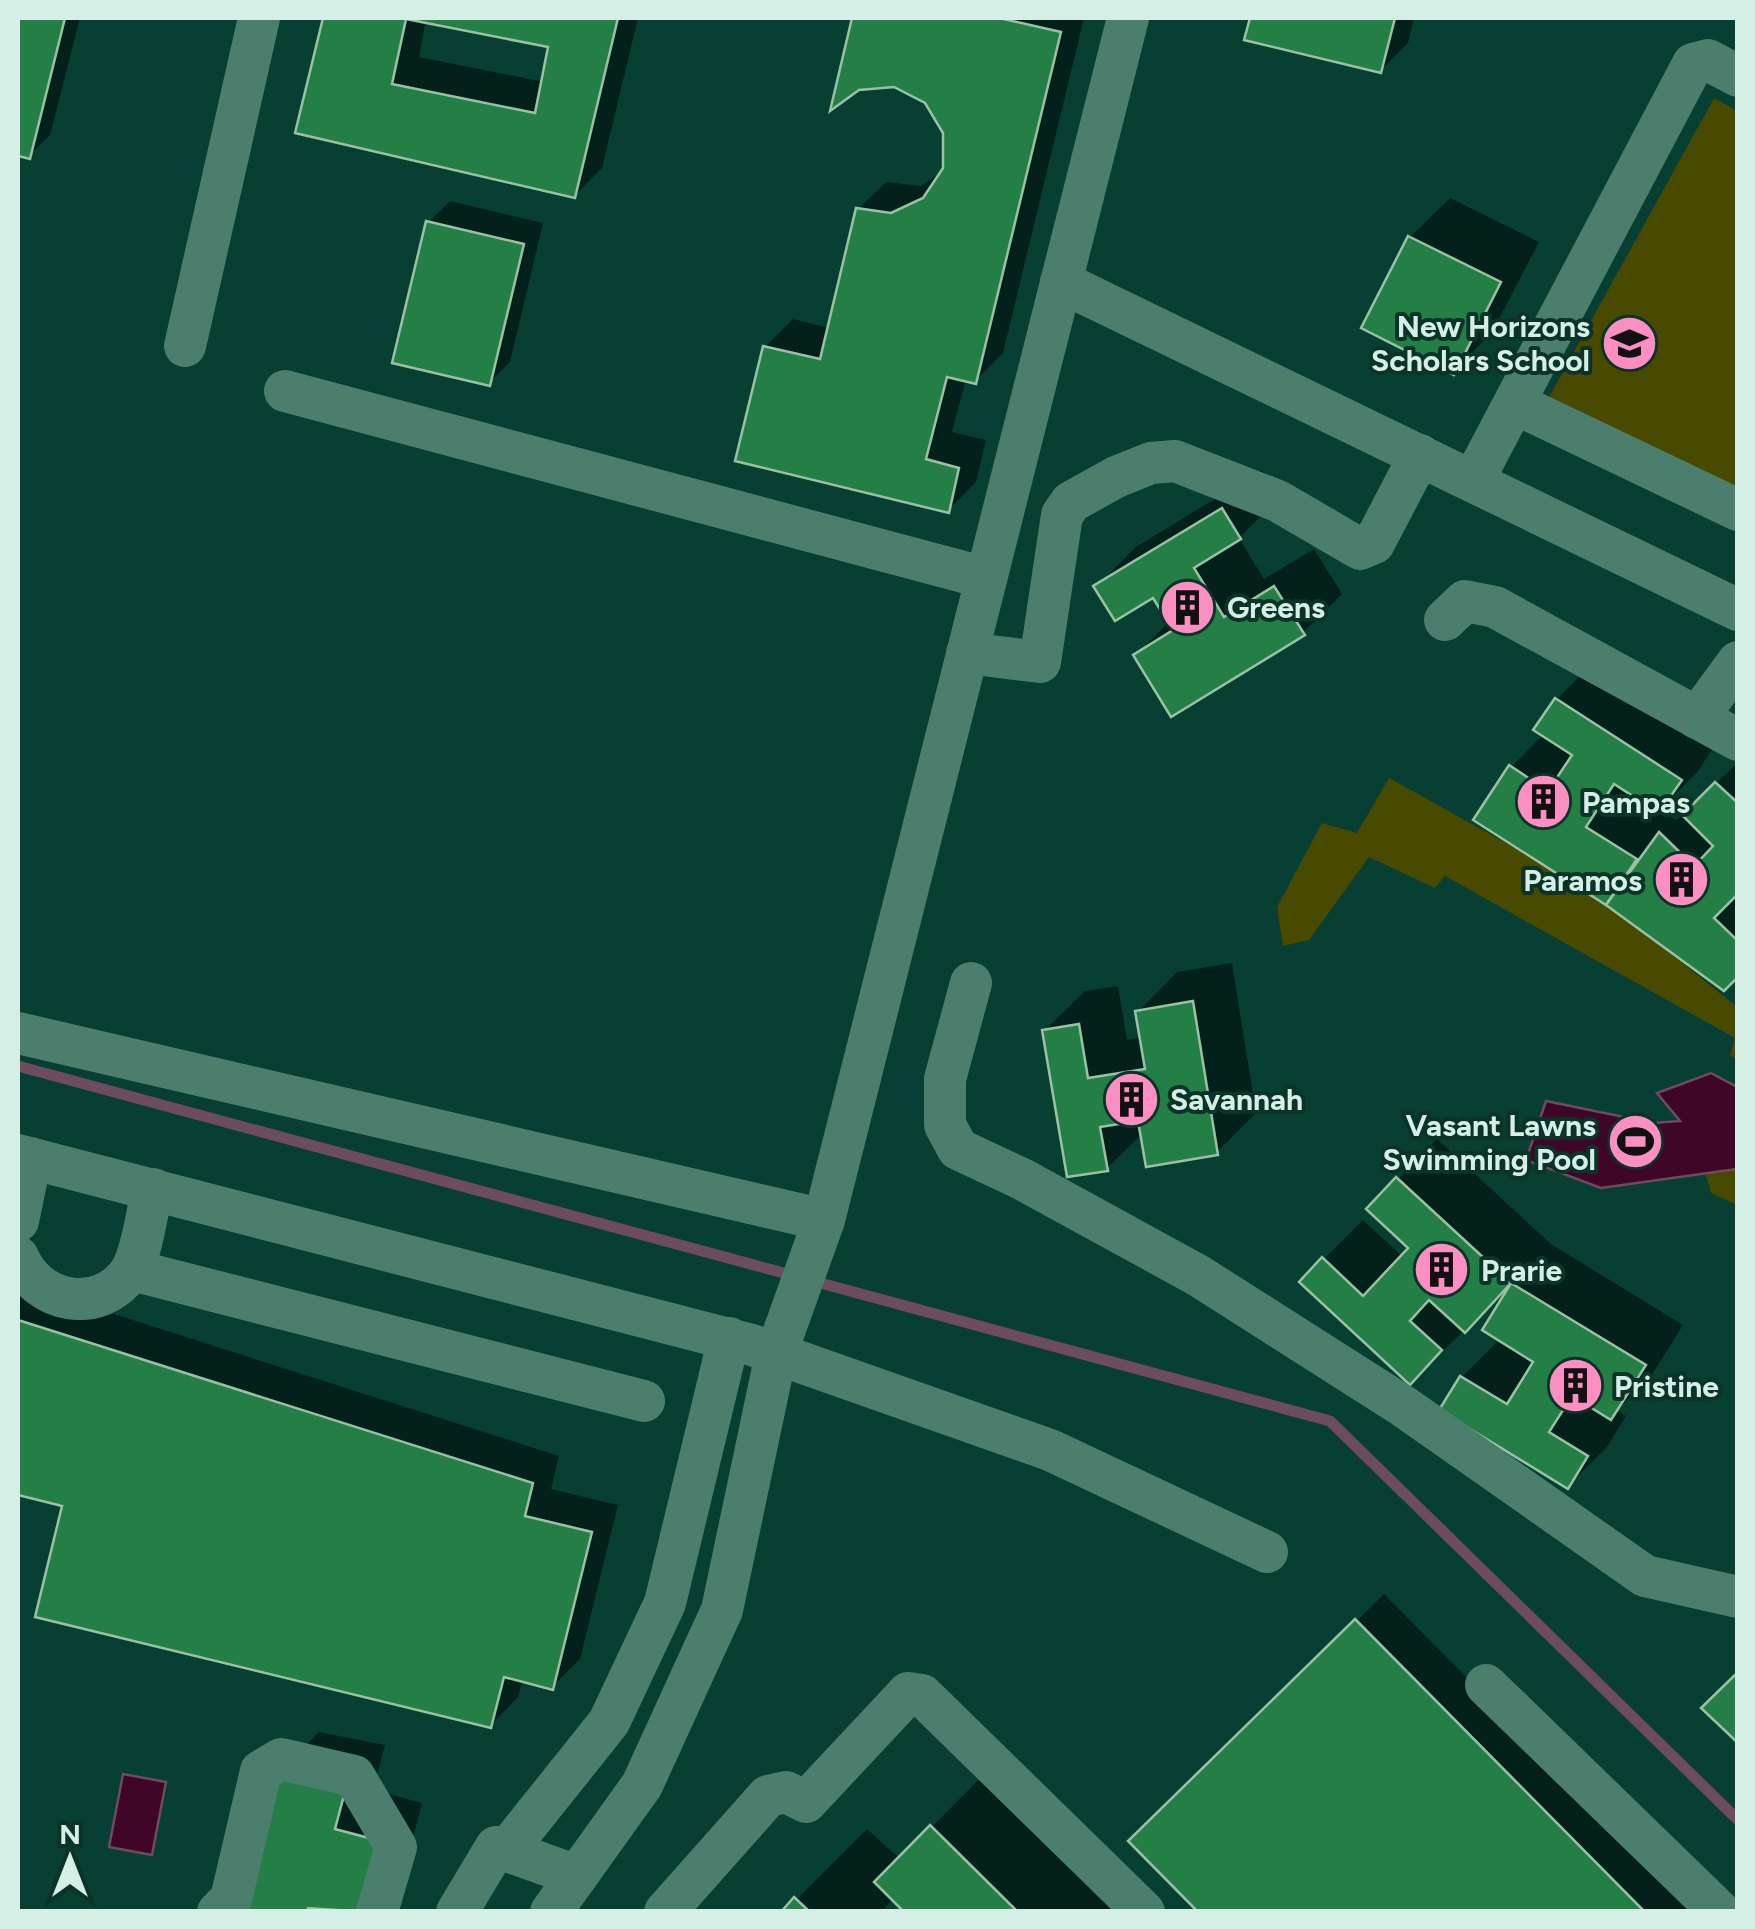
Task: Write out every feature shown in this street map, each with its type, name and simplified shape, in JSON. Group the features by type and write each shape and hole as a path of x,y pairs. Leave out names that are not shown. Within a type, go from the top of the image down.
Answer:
{"street":[{"path":"185,346 258,18"},
{"path":"551,1912 642,1785 722,1610 782,1334 824,1220 1128,18"},
{"path":"1473,481 1693,64 1708,60 1738,76"},
{"path":"1061,282 1738,610"},
{"path":"285,391 986,578"},
{"path":"1516,404 1738,510"},
{"path":"967,654 1040,662 1062,516 1072,502 1116,477 1151,463 1175,461 1278,501 1360,548 1374,543 1420,455"},
{"path":"1445,620 1465,601 1495,606 1738,740"},
{"path":"1697,718 1738,662"},
{"path":"970,984 945,1079 945,1124 958,1149 1200,1276 1404,1406 1644,1576 1738,1598"},
{"path":"18,1032 824,1220"},
{"path":"18,1221 24,1157 729,1338 782,1334 1050,1450 1268,1552"},
{"path":"18,1257 24,1274 49,1294 81,1301 111,1291 132,1270 152,1189"},
{"path":"132,1270 644,1401"},
{"path":"456,1912 491,1846 609,1722 665,1603 729,1338"},
{"path":"1486,1685 1720,1912"},
{"path":"665,1912 768,1796 786,1792 806,1802 908,1694 922,1696 1144,1912"},
{"path":"218,1912 231,1898 261,1771 281,1758 354,1776 396,1847 377,1912"},
{"path":"491,1846 577,1876"}],"shaded area":[{"path":"1714,98 1737,111 1737,514 1543,408"},
{"path":"1389,778 1598,894 1737,1007 1737,1059 1730,1055 1735,1038 1445,876 1435,888 1369,857 1309,940 1283,946 1277,907 1322,823 1357,833"},
{"name":"Vasant Lawns Swimming Pool","path":"1711,1073 1737,1087 1737,1169 1601,1188 1526,1160 1546,1101 1653,1123 1680,1121 1657,1093"},
{"path":"1737,1165 1737,1205 1711,1193 1706,1175"},
{"path":"123,1774 166,1782 152,1855 109,1847"}],"building":[{"path":"18,18 65,18 30,159 18,156"},
{"path":"323,18 618,18 575,198 295,133","holes":["406,19 548,47 535,113 392,84"]},
{"path":"852,18 999,18 1061,32 976,384 947,377 926,459 959,468 949,513 735,461 763,346 820,359 856,208 891,213 923,198 943,168 943,133 925,103 894,87 859,90 830,111"},
{"path":"1250,18 1395,18 1381,73 1244,40"},
{"path":"426,221 524,244 490,386 392,363"},
{"path":"1408,236 1501,282 1454,375 1361,328"},
{"name":"Greens","path":"1222,508 1241,539 1194,568 1224,617 1274,586 1305,635 1171,717 1133,655 1173,630 1153,598 1115,621 1093,586"},
{"name":"Pampas","path":"1555,698 1682,780 1659,813 1614,784 1586,827 1637,859 1606,905 1473,820 1509,765 1548,791 1572,755 1533,730"},
{"name":"Paramos","path":"1715,782 1738,803 1738,894 1714,918 1738,941 1738,977 1724,991 1606,905 1659,832 1694,866 1713,846 1682,815"},
{"name":"Savannah","path":"1193,1001 1218,1155 1146,1167 1138,1121 1100,1127 1108,1171 1067,1177 1042,1030 1079,1024 1088,1078 1145,1069 1135,1011"},
{"name":"Prarie","path":"1396,1177 1511,1283 1465,1333 1429,1300 1410,1321 1442,1350 1410,1385 1299,1282 1322,1257 1363,1296 1408,1248 1366,1209"},
{"name":"Pristine","path":"1511,1283 1646,1365 1611,1420 1572,1396 1549,1432 1588,1456 1568,1489 1439,1410 1460,1376 1507,1404 1533,1362 1482,1330"},
{"path":"18,1320 533,1483 525,1516 592,1532 553,1690 504,1677 491,1728 35,1617 62,1506 18,1495"},
{"path":"1355,1619 1645,1912 1198,1912 1128,1841"},
{"path":"1738,1672 1738,1743 1701,1708"},
{"path":"277,1770 347,1784 335,1829 384,1842 366,1912 308,1908 307,1912 237,1912"},
{"path":"930,1825 1018,1912 904,1912 874,1882"},
{"path":"794,1897 810,1912 781,1912"}],"waterway":[{"path":"18,1066 795,1276"},
{"path":"813,1281 1330,1421 1738,1820"}],"place":[{"name":"New Horizons Scholars School","path":"1629,343"},
{"name":"Greens","path":"1188,607"},
{"name":"Pampas","path":"1543,802"},
{"name":"Paramos","path":"1681,880"},
{"name":"Savannah","path":"1131,1099"},
{"name":"Vasant Lawns Swimming Pool","path":"1635,1142"},
{"name":"Prarie","path":"1442,1270"},
{"name":"Pristine","path":"1575,1386"}]}
